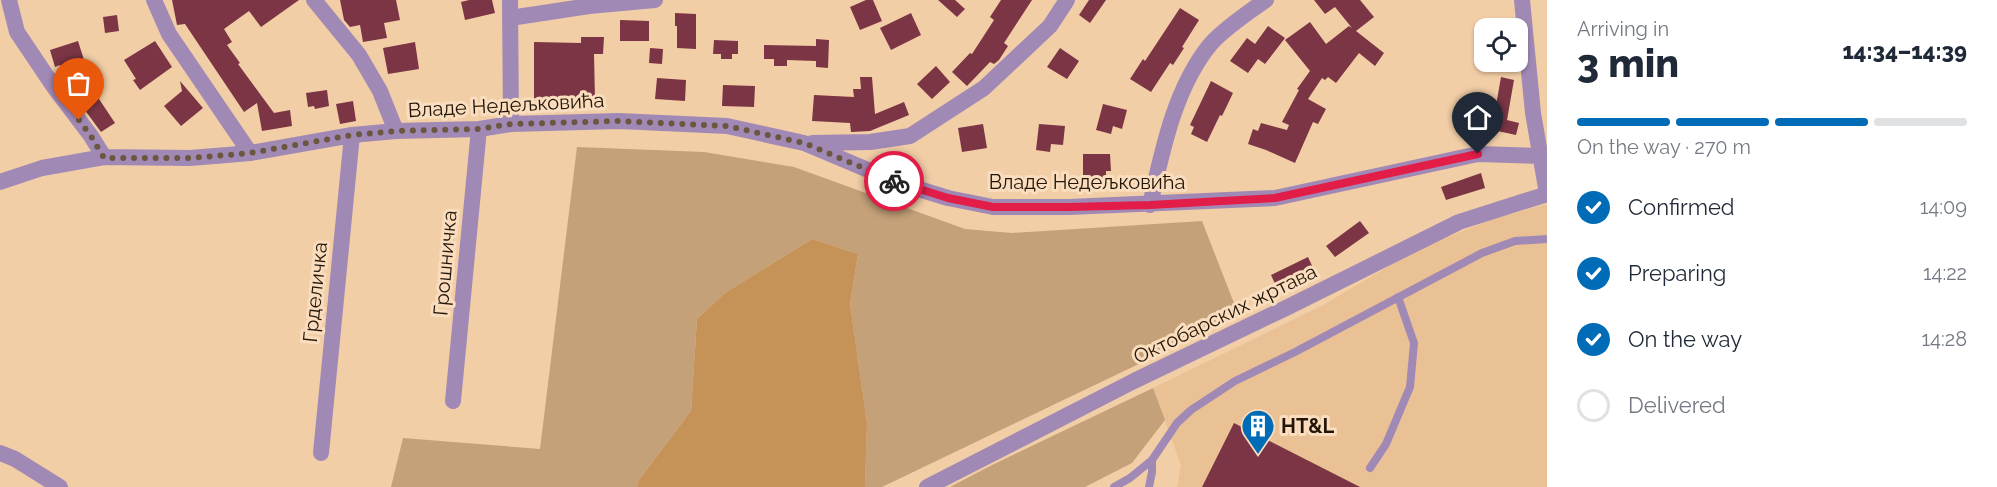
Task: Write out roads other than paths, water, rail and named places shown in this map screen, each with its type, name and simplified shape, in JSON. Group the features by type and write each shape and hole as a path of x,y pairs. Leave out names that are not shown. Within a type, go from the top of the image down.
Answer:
{"street":[{"path":"9,0 17,33 91,136 104,158"},
{"path":"154,0 169,34 250,153"},
{"path":"314,0 359,55 381,91 396,131"},
{"path":"510,0 511,124"},
{"path":"510,18 589,6 655,0"},
{"path":"804,143 870,142 910,136 984,88 1050,26 1067,0"},
{"path":"1150,205 1164,141 1184,88 1209,46 1266,0"},
{"path":"1522,0 1533,112 1543,157 1547,194"},
{"name":"Владе Недељковића","path":"0,182 42,168 104,158 190,158 250,153 352,135 396,131 479,129 511,124 619,121 727,126 804,143 899,183 948,198 993,207 1150,205 1275,198 1478,154 1543,157"},
{"name":"Грошничка","path":"453,401 479,129"},
{"name":"Грделичка","path":"321,453 352,135"},
{"name":"Октобарских жртава","path":"927,487 1134,381 1459,222 1547,194"},
{"path":"0,453 15,459 60,487"}],"lane":[{"path":"1114,487 1130,478 1152,460 1177,423 1191,410 1235,381 1295,352 1482,253 1515,241 1547,239"},
{"path":"1370,468 1386,444 1410,387 1414,343 1398,297"},
{"path":"1149,487 1152,460"}],"place":[{"name":"HT&L","path":"1258,455"}]}
